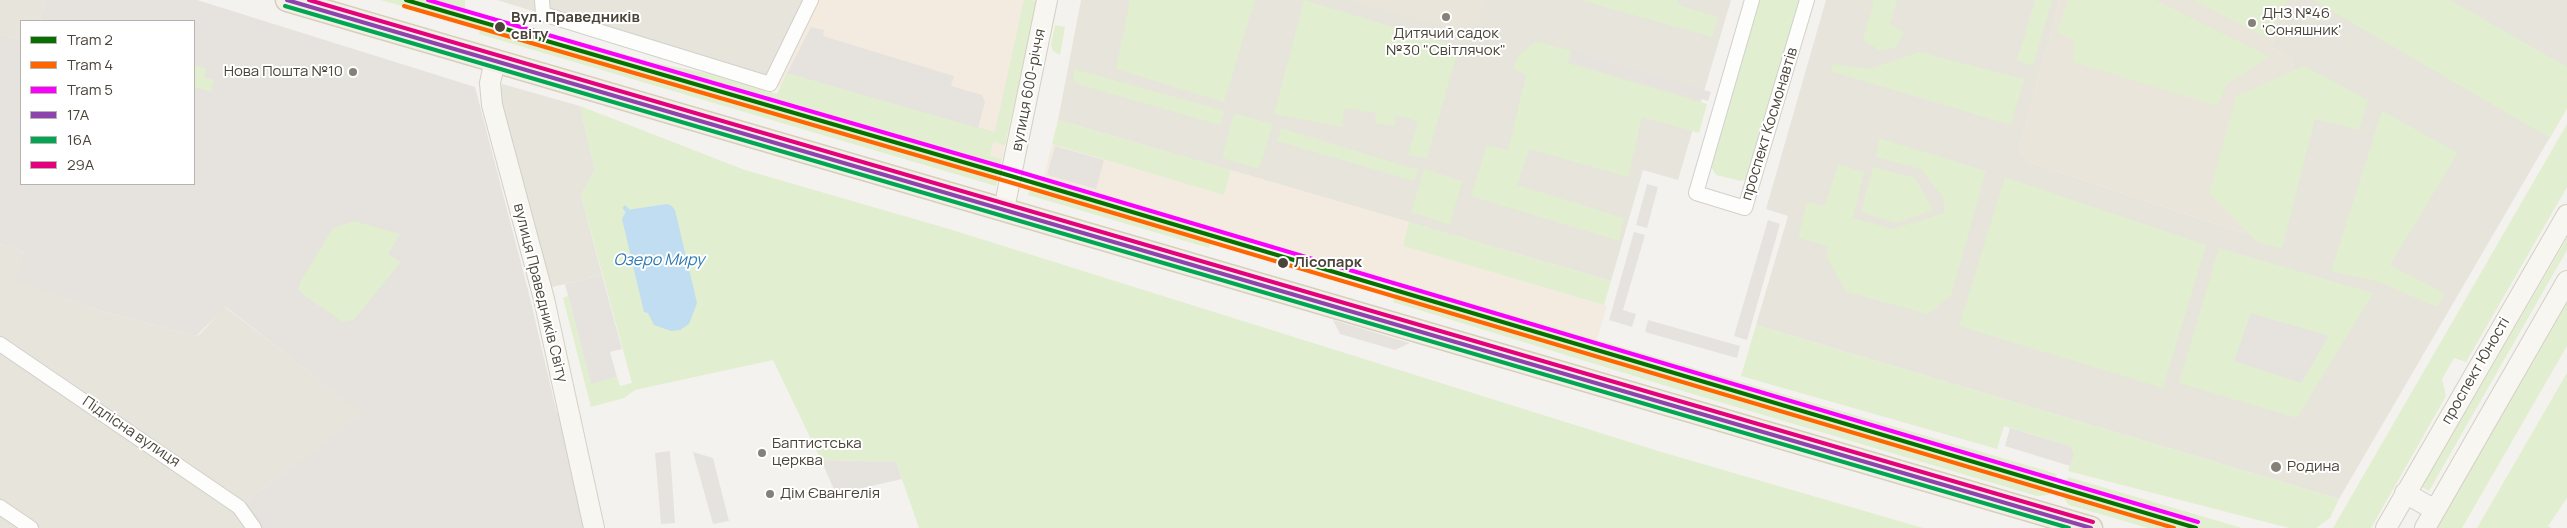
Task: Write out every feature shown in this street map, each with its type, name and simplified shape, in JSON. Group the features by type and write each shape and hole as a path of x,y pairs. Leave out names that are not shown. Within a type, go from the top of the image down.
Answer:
{"main road":[{"path":"287,0 2091,528"},
{"name":"вулиця 600-річчя","path":"1004,209 1047,0"},
{"name":"вулиця Праведників Світу","path":"495,60 490,82 492,105 544,299 594,528"},
{"name":"проспект Юності","path":"2386,528 2567,215"},
{"path":"2425,528 2567,281"},
{"path":"2406,493 2435,510"}],"street":[{"path":"542,7 770,84 811,0"},
{"name":"проспект Космонавтів","path":"1752,0 1696,193 1745,208 1807,0"},
{"name":"Підлісна вулиця","path":"0,344 239,507 254,528"},
{"path":"0,507 31,528"}],"shaded area":[{"path":"0,0 46,0 40,20 20,20 20,40 0,34"},
{"path":"46,0 197,0 475,87 528,290 584,528 245,528 249,520 239,507 363,414 226,307 196,336 105,312 14,281 24,252 0,244 0,34 20,40 20,185 195,185 195,20 40,20"},
{"path":"497,0 811,0 770,84"},
{"path":"811,0 1037,0 1002,159 990,156 982,144 770,84"},
{"path":"1081,0 1731,0 1678,180 1643,170 1611,281 1058,120"},
{"name":"Дитячий садок №30 \"Світлячок\"","path":"1349,0 1485,0 1475,35"},
{"path":"1826,0 2060,0 2019,149 2028,162 2244,233 2294,60 2270,47 2296,0 2567,0 2567,108 2339,499 1756,325 1788,216 1766,209"},
{"path":"2060,0 2296,0 2270,47 2294,60 2244,233 2028,162 2019,149"},
{"path":"238,14 292,31 271,105 251,100 253,90 205,76 215,42"},
{"path":"811,27 824,30 823,36 954,76 951,86 982,95 985,102 978,128 787,73"},
{"path":"1574,51 1711,92 1708,101 1571,61"},
{"path":"374,60 457,88 433,172 396,161 406,125 373,66"},
{"path":"502,84 580,106 595,170 581,195 602,275 548,288 498,101"},
{"path":"1052,144 1224,195 1231,170 1409,222 1403,246 1607,306 1597,340 1043,180"},
{"path":"1055,146 1104,160 1096,189 1047,175"},
{"path":"1647,184 1658,187 1647,228 1636,225"},
{"path":"1768,220 1780,224 1747,340 1734,336"},
{"path":"448,225 454,304 425,319 405,287"},
{"path":"1634,232 1645,235 1623,310 1636,314 1632,327 1609,320"},
{"path":"0,244 24,252 15,281 105,312 196,336 225,307 364,414 239,507 249,520 245,528 0,528"},
{"path":"602,275 622,349 610,352 617,377 591,384 565,284"},
{"path":"2251,313 2329,336 2301,383 2234,361"},
{"path":"1333,320 1410,343 1395,350 1340,334"},
{"path":"1648,320 1740,346 1737,358 1645,332"},
{"path":"558,413 578,502 569,504 549,416"},
{"path":"2010,428 2070,446 2074,454 2070,466 2005,446"},
{"path":"670,451 675,523 661,524 655,453"},
{"path":"693,452 713,458 729,521 713,524"},
{"path":"821,460 896,462 902,479 836,494"}],"green space":[{"path":"381,0 465,0 465,17 565,46 568,38 651,62 716,75 777,94 787,73 995,132 1024,0 1037,1 1005,145 993,142 990,156 1002,159 996,186 479,34 480,29"},
{"path":"1130,0 1255,0 1224,102 1116,69"},
{"path":"1304,0 1459,47 1427,158 1408,155 1418,121 1395,115 1395,126 1375,123 1376,113 1344,108 1342,127 1274,114"},
{"path":"1580,0 1678,0 1678,5 1718,17 1712,37"},
{"path":"1760,0 1800,0 1747,179 1741,181 1716,175 1711,167"},
{"path":"1874,0 1897,0 1890,24 1904,33 1896,47 1880,51 1863,40"},
{"path":"2035,0 2052,0 2033,66 2017,60"},
{"path":"2068,0 2155,0 2270,57 2227,84 2217,106 2073,62 2074,41 2057,32"},
{"name":"ДНЗ №46 'Соняшник'","path":"2193,0 2288,0 2267,38"},
{"path":"2313,0 2450,0 2567,67 2567,108 2550,138"},
{"path":"1055,25 1065,27 1060,55 1053,51 1051,45"},
{"path":"1536,41 1571,51 1568,63 1707,104 1699,133 1642,117 1628,177 1529,149 1517,185 1624,218 1619,241 1471,196 1487,145 1508,150 1526,75 1513,69 1519,55"},
{"path":"1919,52 2024,79 2011,125 1830,71 1833,64 1870,69"},
{"path":"195,65 206,69 204,77 214,80 211,92 195,87"},
{"path":"2304,66 2368,100 2359,130 2315,119 2282,249 2257,242 2209,194 2236,96"},
{"path":"1074,69 1225,111 1220,125 1077,84 1073,78"},
{"path":"580,106 745,170 949,229 1658,451 1923,528 919,528 896,462 821,460 773,360 635,390 624,398 591,407 563,298 568,296 591,383 617,377 620,386 632,383 581,195 595,170"},
{"path":"2382,111 2458,153 2390,265 2445,294 2437,307 2379,282 2331,271"},
{"path":"1234,113 1273,124 1259,169 1222,158"},
{"path":"1058,120 1231,170 1224,195 1052,144"},
{"path":"2567,124 2567,187 2466,362 2454,358 2442,379 2446,396 2371,528 2333,528"},
{"path":"1281,128 1418,170 1414,181 1277,141"},
{"path":"1879,138 1986,171 1951,296 1928,314 1846,292 1826,256 1828,246 1798,238 1807,202 1825,206 1838,164 1864,172 1853,218 1893,229 1944,213 1944,199 1921,169 1876,157"},
{"path":"1873,167 1915,178 1933,210 1897,223 1861,212"},
{"path":"1424,169 1462,181 1450,225 1411,212"},
{"path":"1034,177 1252,241 1249,250 1212,239 1209,248 1028,195"},
{"path":"2005,177 2206,245 2163,388 1959,326"},
{"path":"354,221 400,234 388,254 401,262 354,320 343,322 299,290 300,282 333,228"},
{"path":"1409,222 1611,281 1604,305 1403,246"},
{"path":"2567,238 2567,250 2429,491 2422,487"},
{"path":"2219,248 2373,293 2297,418 2179,383"},
{"path":"1399,282 2057,474 2052,490 2048,495 2037,496 1696,395 1393,302"},
{"path":"2567,303 2567,346 2462,528 2437,528"},
{"path":"1756,325 2339,499 2330,518 2316,528 2289,528 2068,471 2073,454 2070,446 2004,426 1997,449 1741,376"},
{"path":"2567,373 2567,498 2548,526 2551,528 2477,528"},
{"path":"2068,477 2242,528 2148,528 2069,505 2062,496"}],"water":[{"name":"Озеро Миру","path":"667,204 675,210 697,303 689,324 680,330 671,331 654,325 648,313 644,312 622,219 627,210"}],"tram line":[{"name":"2","path":"406,0 1011,176 2196,528"},
{"name":"5","path":"428,0 1013,170 2198,522"},
{"name":"4","path":"404,6 1009,182 2174,528"}],"transit line":[{"name":"17А","path":"287,0 2091,528"},
{"name":"29А","path":"309,0 2093,522"},
{"name":"16А","path":"285,6 2069,528"}],"place":[{"name":"Дитячий садок №30 \"Світлячок\"","path":"1446,17"},
{"name":"ДНЗ №46 'Соняшник'","path":"2252,23"},
{"name":"Вул. Праведників світу","path":"500,27"},
{"name":"Нова Пошта №10","path":"353,72"},
{"name":"Лісопарк","path":"1283,263"},
{"name":"Баптистська церква","path":"762,453"},
{"name":"Родина","path":"2276,467"},
{"name":"Дім Євангелія","path":"770,494"}]}
